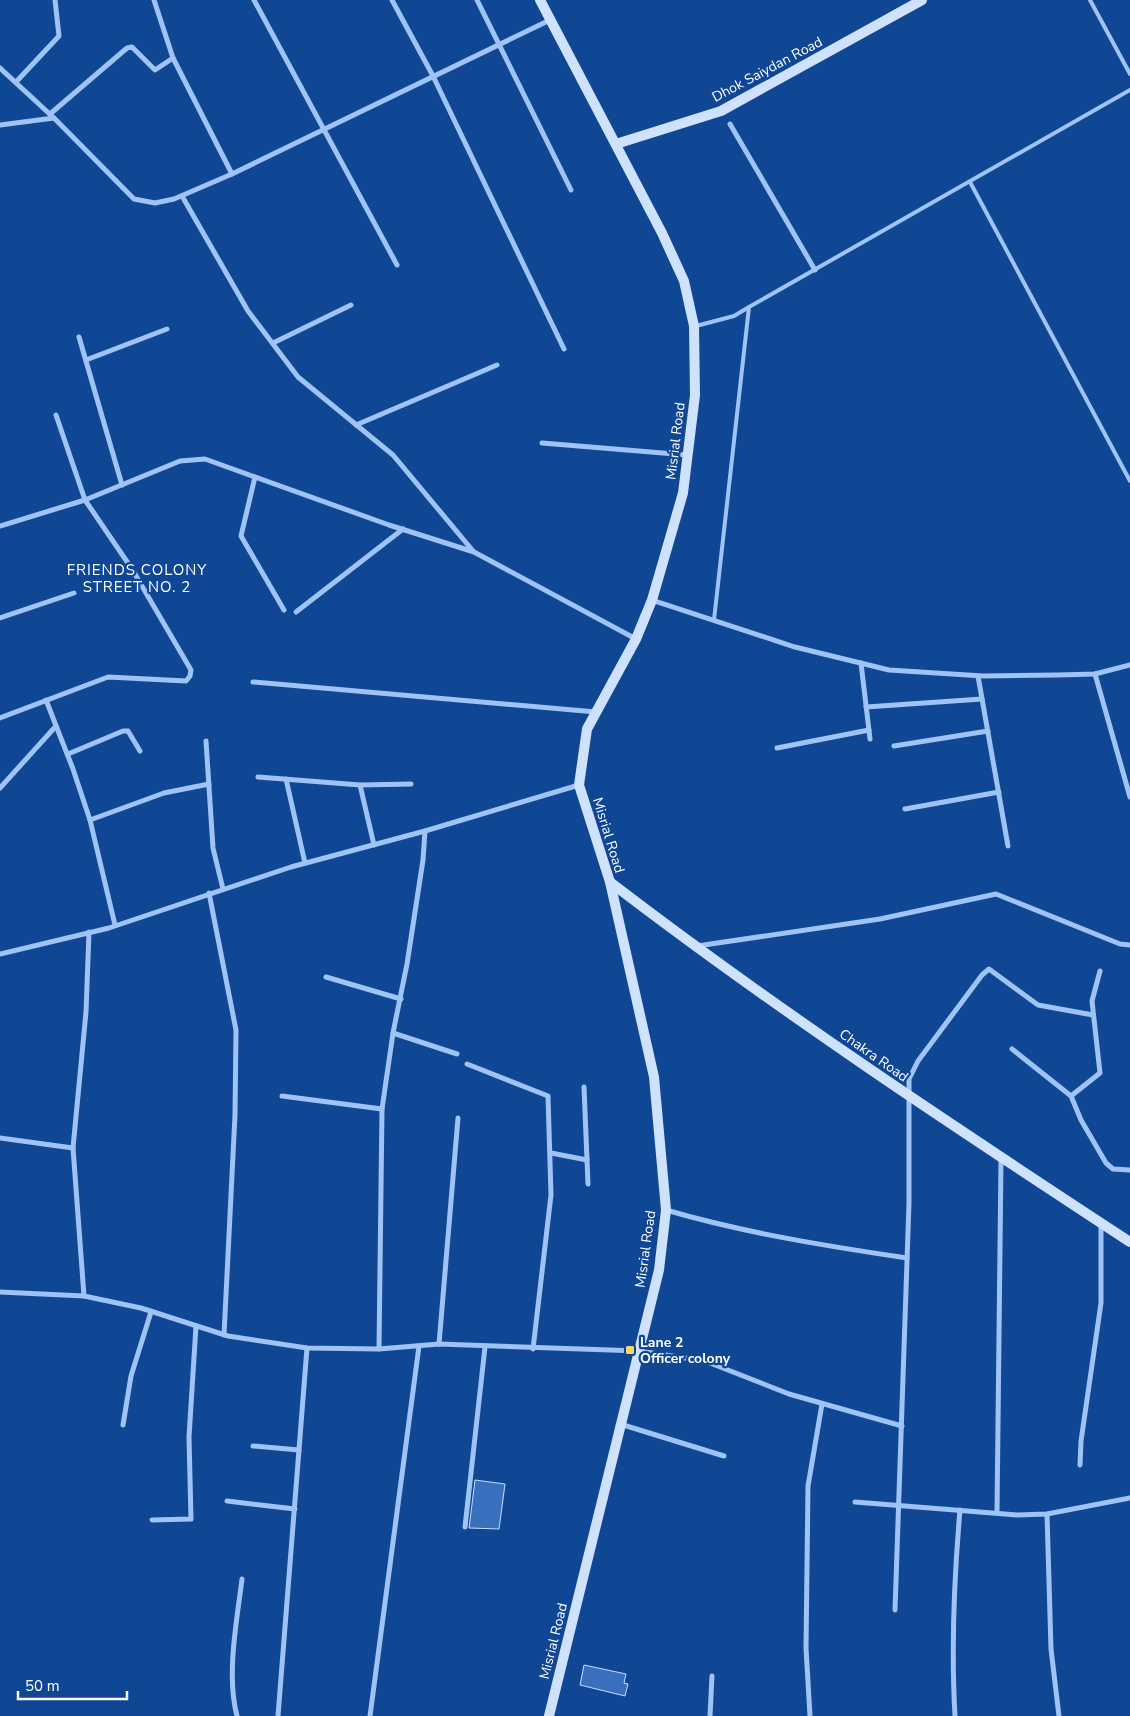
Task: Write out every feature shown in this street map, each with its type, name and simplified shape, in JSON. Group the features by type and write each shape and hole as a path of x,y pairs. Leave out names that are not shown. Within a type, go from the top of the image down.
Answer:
{"main road":[{"name":"Misrial Road","path":"540,0 662,233 684,281 694,326 695,395 682,493 652,600 636,639 587,729 579,785 610,882 654,1077 666,1210 659,1270 549,1716"},
{"name":"Dhok Saiydan Road","path":"616,144 721,111 922,0"},
{"name":"Chakra Road","path":"610,882 694,946 909,1096 1130,1242"}],"street":[{"path":"16,82 59,36 54,0"},
{"path":"154,0 173,58 232,174"},
{"path":"254,0 397,265"},
{"path":"392,0 433,76 564,349"},
{"path":"477,0 571,190"},
{"path":"0,68 52,116 134,199 155,203 182,196 232,174 323,128 397,96 433,76 550,20"},
{"path":"0,124 52,116 127,48 132,47 155,70 173,58"},
{"path":"730,124 815,270"},
{"path":"182,196 248,311 298,377 393,455 474,552"},
{"path":"273,343 351,305"},
{"path":"86,360 167,329"},
{"path":"79,336 122,485"},
{"path":"356,425 497,365"},
{"path":"0,718 108,677 186,681 190,676 191,670 154,607 85,500 56,415"},
{"path":"542,443 687,455"},
{"path":"0,526 85,500 180,462 205,459 474,552 636,639"},
{"path":"255,477 241,536 284,610"},
{"path":"296,612 403,529"},
{"path":"0,618 74,593"},
{"path":"652,600 796,647 889,670 978,676 1095,674 1130,665"},
{"path":"861,663 870,739"},
{"path":"1095,674 1130,797"},
{"path":"978,676 1008,846"},
{"path":"253,682 596,712"},
{"path":"866,707 982,699"},
{"path":"46,700 68,754 90,820 115,925"},
{"path":"0,788 56,726"},
{"path":"777,748 869,730"},
{"path":"68,754 123,731 128,731 140,752"},
{"path":"894,746 988,731"},
{"path":"206,741 214,848 223,889"},
{"path":"258,777 360,785 411,784"},
{"path":"286,779 305,863"},
{"path":"90,820 164,793 210,784"},
{"path":"360,785 374,845"},
{"path":"0,954 115,925 305,863 425,831 579,785"},
{"path":"905,809 999,792"},
{"path":"378,1349 382,1109 423,860 425,831"},
{"path":"209,893 236,1030 235,1114 224,1335"},
{"path":"694,946 880,919 996,894 1120,944 1130,945"},
{"path":"84,1296 73,1148 86,1012 89,932"},
{"path":"895,1610 907,1258 909,1079 918,1061 982,975 989,969 1038,1005 1092,1015"},
{"path":"1072,1096 1100,1074 1092,1015 1092,1001 1100,971"},
{"path":"326,977 400,999"},
{"path":"393,1033 458,1054"},
{"path":"1012,1049 1072,1096 1081,1120 1106,1163 1113,1169 1130,1170"},
{"path":"467,1064 548,1096 551,1195 533,1349"},
{"path":"584,1088 588,1184"},
{"path":"282,1096 382,1109"},
{"path":"439,1344 458,1118"},
{"path":"0,1138 73,1148"},
{"path":"551,1153 587,1160"},
{"path":"997,1513 1001,1157"},
{"path":"666,1210 706,1222 819,1245 907,1258"},
{"path":"1080,1465 1082,1432 1101,1304 1102,1223"},
{"path":"0,1292 84,1296 151,1312 224,1335 307,1348 378,1349 439,1344 533,1349 639,1351 705,1361 789,1394 902,1426"},
{"path":"123,1425 131,1376 151,1312"},
{"path":"152,1520 191,1519 189,1437 196,1326"},
{"path":"370,1716 419,1346"},
{"path":"465,1527 485,1346"},
{"path":"278,1716 307,1348"},
{"path":"810,1716 806,1648 808,1486 822,1404"},
{"path":"620,1424 724,1456"},
{"path":"253,1446 299,1450"},
{"path":"855,1502 997,1513 1047,1514 1130,1498"},
{"path":"227,1501 295,1509"},
{"path":"955,1716 952,1665 955,1569 960,1510"},
{"path":"1047,1514 1051,1649 1059,1716"},
{"path":"237,1716 233,1691 235,1640 242,1579"},
{"path":"710,1716 712,1676"}],"lane":[{"path":"1090,0 1130,74"},
{"path":"694,326 734,316 1130,90"},
{"path":"970,182 1130,481"},
{"path":"714,620 750,307"}],"building":[{"path":"475,1480 505,1484 499,1529 469,1528"},
{"path":"584,1665 626,1674 624,1683 628,1684 625,1696 580,1685"}],"place":[{"name":"Lane 2 Officer colony","path":"630,1350"}],"district":[{"name":"FRIENDS COLONY STREET NO. 2","path":"137,578"}]}
